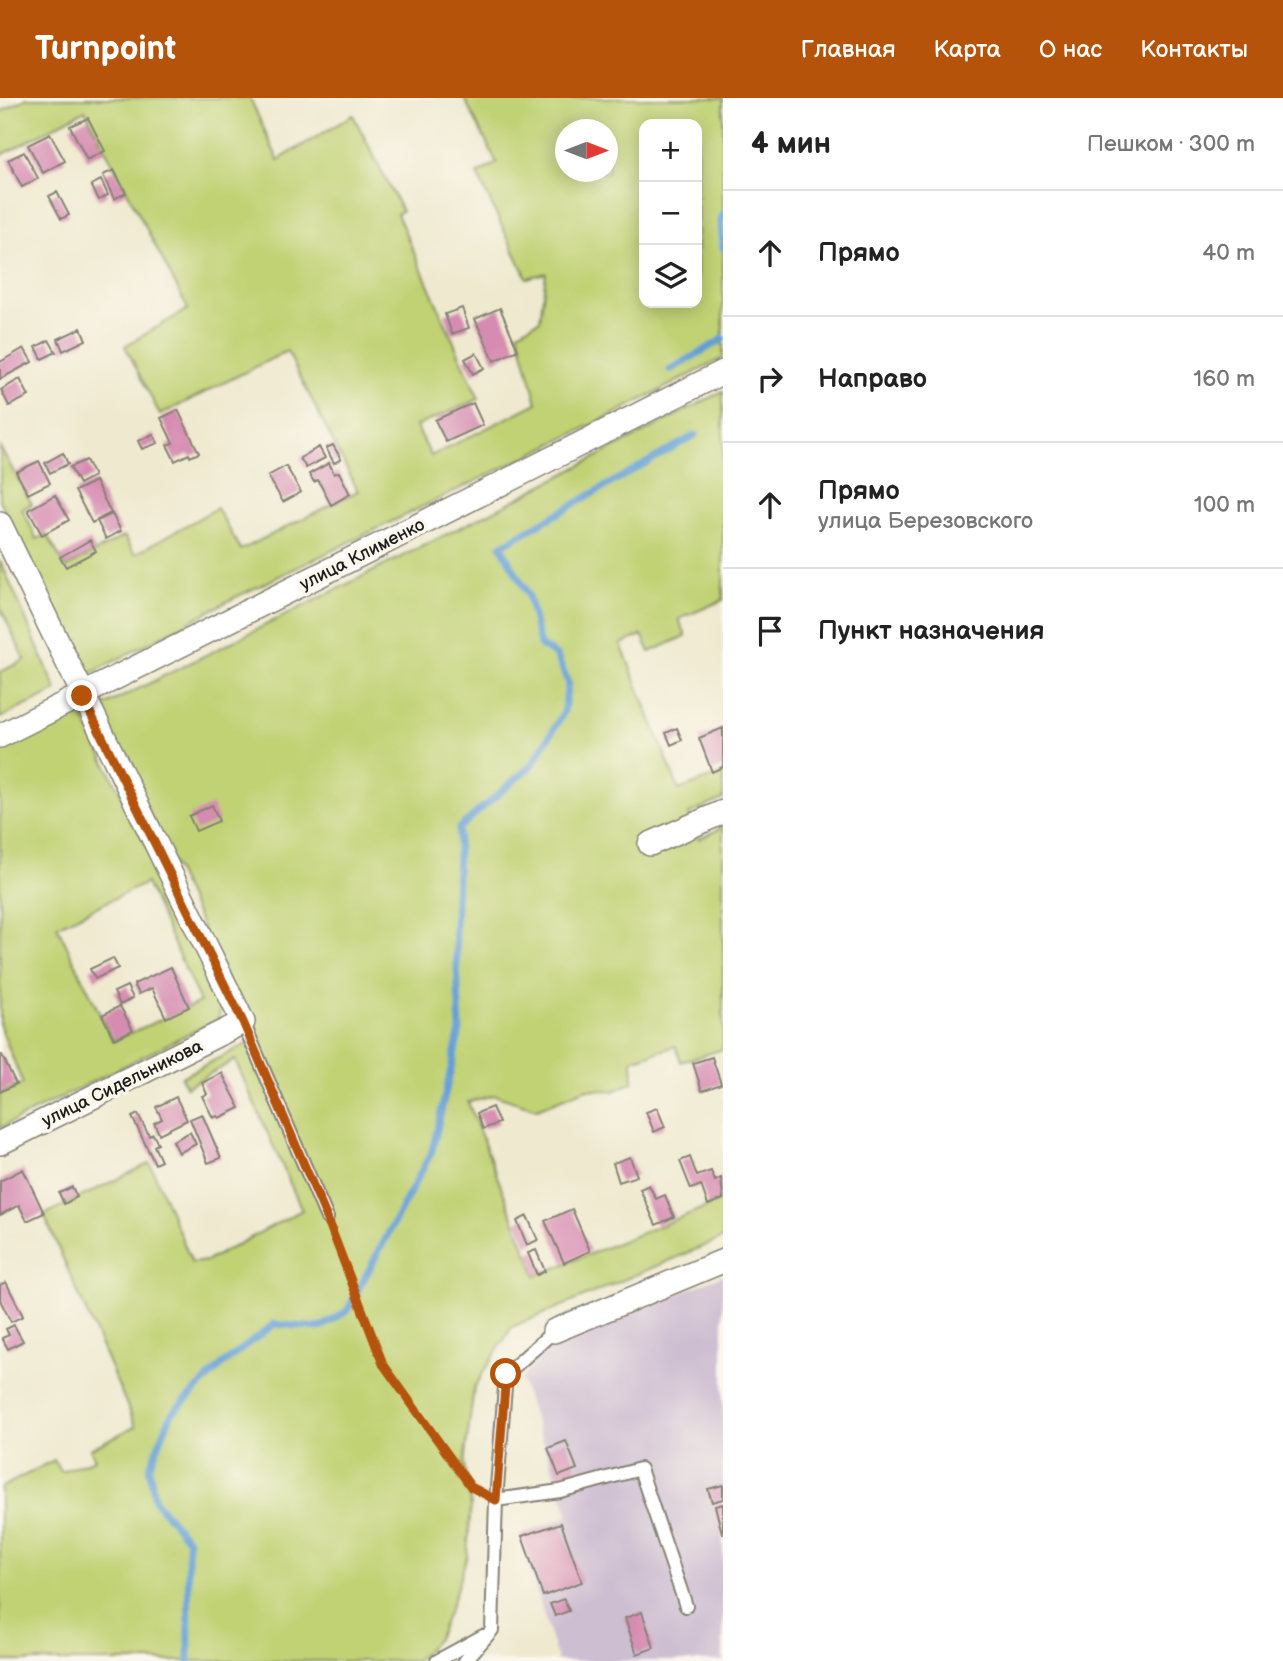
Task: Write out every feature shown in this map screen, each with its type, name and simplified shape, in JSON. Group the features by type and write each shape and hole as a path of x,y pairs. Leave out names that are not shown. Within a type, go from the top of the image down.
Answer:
{"street":[{"name":"улица Клименко","path":"0,736 723,372"},
{"path":"0,524 243,1022"},
{"path":"650,844 723,813"},
{"name":"улица Сидельникова","path":"0,1143 243,1022"},
{"path":"554,1331 723,1261"}],"lane":[{"path":"243,1022 327,1218"},
{"path":"465,1661 492,1630 496,1500 506,1374 554,1331"},
{"path":"496,1500 560,1491 640,1469 686,1606"},
{"path":"437,1661 492,1630"}],"path":[{"path":"327,1218 383,1364 471,1487 496,1500"}],"shaded area":[{"path":"723,1275 723,1661 558,1661 519,1535 569,1516 521,1380 543,1350"}],"green space":[{"path":"27,98 250,98 278,160 353,115 402,211 397,214 479,399 416,426 431,456 537,403 518,332 540,320 546,273 527,278 477,174 497,163 464,98 723,98 723,358 612,415 232,599 86,676 0,501 0,447 32,504 22,509 37,539 47,535 66,568 124,536 135,554 217,508 241,550 358,491 287,351 160,415 125,346 188,309 85,110 0,156 0,112"},
{"path":"723,391 723,600 679,619 686,636 650,652 642,635 621,644 679,790 723,773 723,799 689,814 699,839 723,827 723,1049 681,1062 676,1046 632,1060 633,1082 614,1091 587,1089 537,1109 494,1095 468,1102 536,1276 723,1200 723,1238 512,1327 474,1387 464,1464 471,1506 467,1556 437,1639 416,1661 0,1661 0,1488 54,1460 60,1472 95,1459 90,1449 136,1426 44,1215 150,1163 192,1263 207,1261 302,1210 235,1060 186,1087 181,1077 255,1040 100,708 497,509"},
{"path":"0,560 57,691 0,718 0,672 25,660 0,607"},
{"path":"77,712 81,713 222,1001 216,1020 0,1128 0,1094 23,1084 0,1026 0,748","holes":["146,883 200,1002 113,1041 57,926"]}],"building":[{"path":"88,118 105,151 87,160 70,126"},
{"path":"50,134 65,161 43,173 28,145"},
{"path":"24,152 38,178 22,187 8,160"},
{"path":"114,170 126,193 114,199 103,175"},
{"path":"101,180 108,195 99,200 91,185"},
{"path":"57,192 69,215 61,219 49,196"},
{"path":"462,308 469,328 452,334 445,314"},
{"path":"500,308 518,350 494,361 475,319"},
{"path":"81,328 86,340 63,351 58,339"},
{"path":"49,340 56,352 42,359 36,347"},
{"path":"24,348 32,362 0,379 0,362"},
{"path":"476,353 484,368 473,374 465,359"},
{"path":"20,379 29,396 9,406 1,390"},
{"path":"473,403 483,425 446,442 435,420"},
{"path":"178,410 199,453 190,457 189,454 175,461 167,445 173,443 161,418"},
{"path":"153,434 158,443 142,449 138,441"},
{"path":"333,445 341,459 334,463 326,448"},
{"path":"319,447 325,458 306,468 300,458"},
{"path":"63,453 68,464 50,473 45,463"},
{"path":"86,460 94,476 79,484 70,467"},
{"path":"39,461 50,483 28,494 16,472"},
{"path":"329,463 334,474 339,472 350,494 331,505 318,480 314,482 309,474"},
{"path":"286,466 301,492 283,502 268,476"},
{"path":"95,481 111,513 92,523 75,491"},
{"path":"55,495 69,520 42,535 28,510"},
{"path":"112,514 121,531 106,539 97,521"},
{"path":"90,540 96,551 66,567 60,557"},
{"path":"677,728 682,740 671,745 666,733"},
{"path":"723,728 723,767 712,772 699,738"},
{"path":"212,805 219,821 196,831 189,816"},
{"path":"113,958 118,968 95,979 90,969"},
{"path":"171,967 189,1007 166,1018 152,988 139,994 134,984"},
{"path":"127,986 133,998 120,1005 114,992"},
{"path":"120,1006 133,1030 114,1039 102,1015"},
{"path":"0,1055 16,1084 0,1092"},
{"path":"712,1057 721,1084 702,1091 693,1063"},
{"path":"222,1073 240,1108 213,1118 202,1096 207,1094 202,1083"},
{"path":"176,1097 187,1120 159,1134 154,1123 162,1119 156,1107"},
{"path":"492,1107 499,1123 483,1129 477,1113"},
{"path":"657,1108 665,1127 654,1132 646,1112"},
{"path":"138,1114 149,1136 153,1134 158,1144 154,1146 161,1161 155,1164 132,1117"},
{"path":"202,1114 221,1158 208,1163 190,1119"},
{"path":"190,1132 196,1144 179,1153 173,1141"},
{"path":"630,1157 637,1176 619,1182 613,1163"},
{"path":"690,1157 697,1176 711,1171 715,1181 721,1178 723,1199 708,1205 701,1185 691,1189 680,1161"},
{"path":"23,1169 44,1213 27,1221 19,1205 0,1215 0,1181"},
{"path":"649,1185 656,1199 665,1195 674,1217 656,1225 640,1189"},
{"path":"72,1187 77,1197 64,1204 59,1193"},
{"path":"572,1209 590,1251 564,1263 545,1221"},
{"path":"527,1216 538,1240 527,1245 517,1221"},
{"path":"536,1250 545,1271 537,1275 528,1253"},
{"path":"6,1282 23,1316 11,1322 0,1300 0,1285"},
{"path":"14,1325 23,1341 8,1349 2,1338 9,1335 6,1329"},
{"path":"566,1441 577,1469 559,1476 548,1448"},
{"path":"723,1485 723,1499 712,1502 708,1489"},
{"path":"723,1504 723,1533 722,1533 715,1506"},
{"path":"561,1523 582,1582 543,1596 522,1536"},
{"path":"564,1599 569,1611 555,1616 550,1604"},
{"path":"642,1612 654,1648 637,1654 625,1618"}],"waterway":[{"path":"723,214 723,248"},
{"path":"670,370 723,339"},
{"path":"189,1661 188,1540 155,1501 149,1468 172,1413 223,1364 274,1324 320,1328 347,1311 432,1151 460,1030 455,924 459,828 532,765 564,712 568,683 557,656 540,645 528,595 501,546 695,435"}],"route":[{"path":"82,696 243,1022 327,1218 383,1364 471,1487 496,1500 506,1374"}]}
